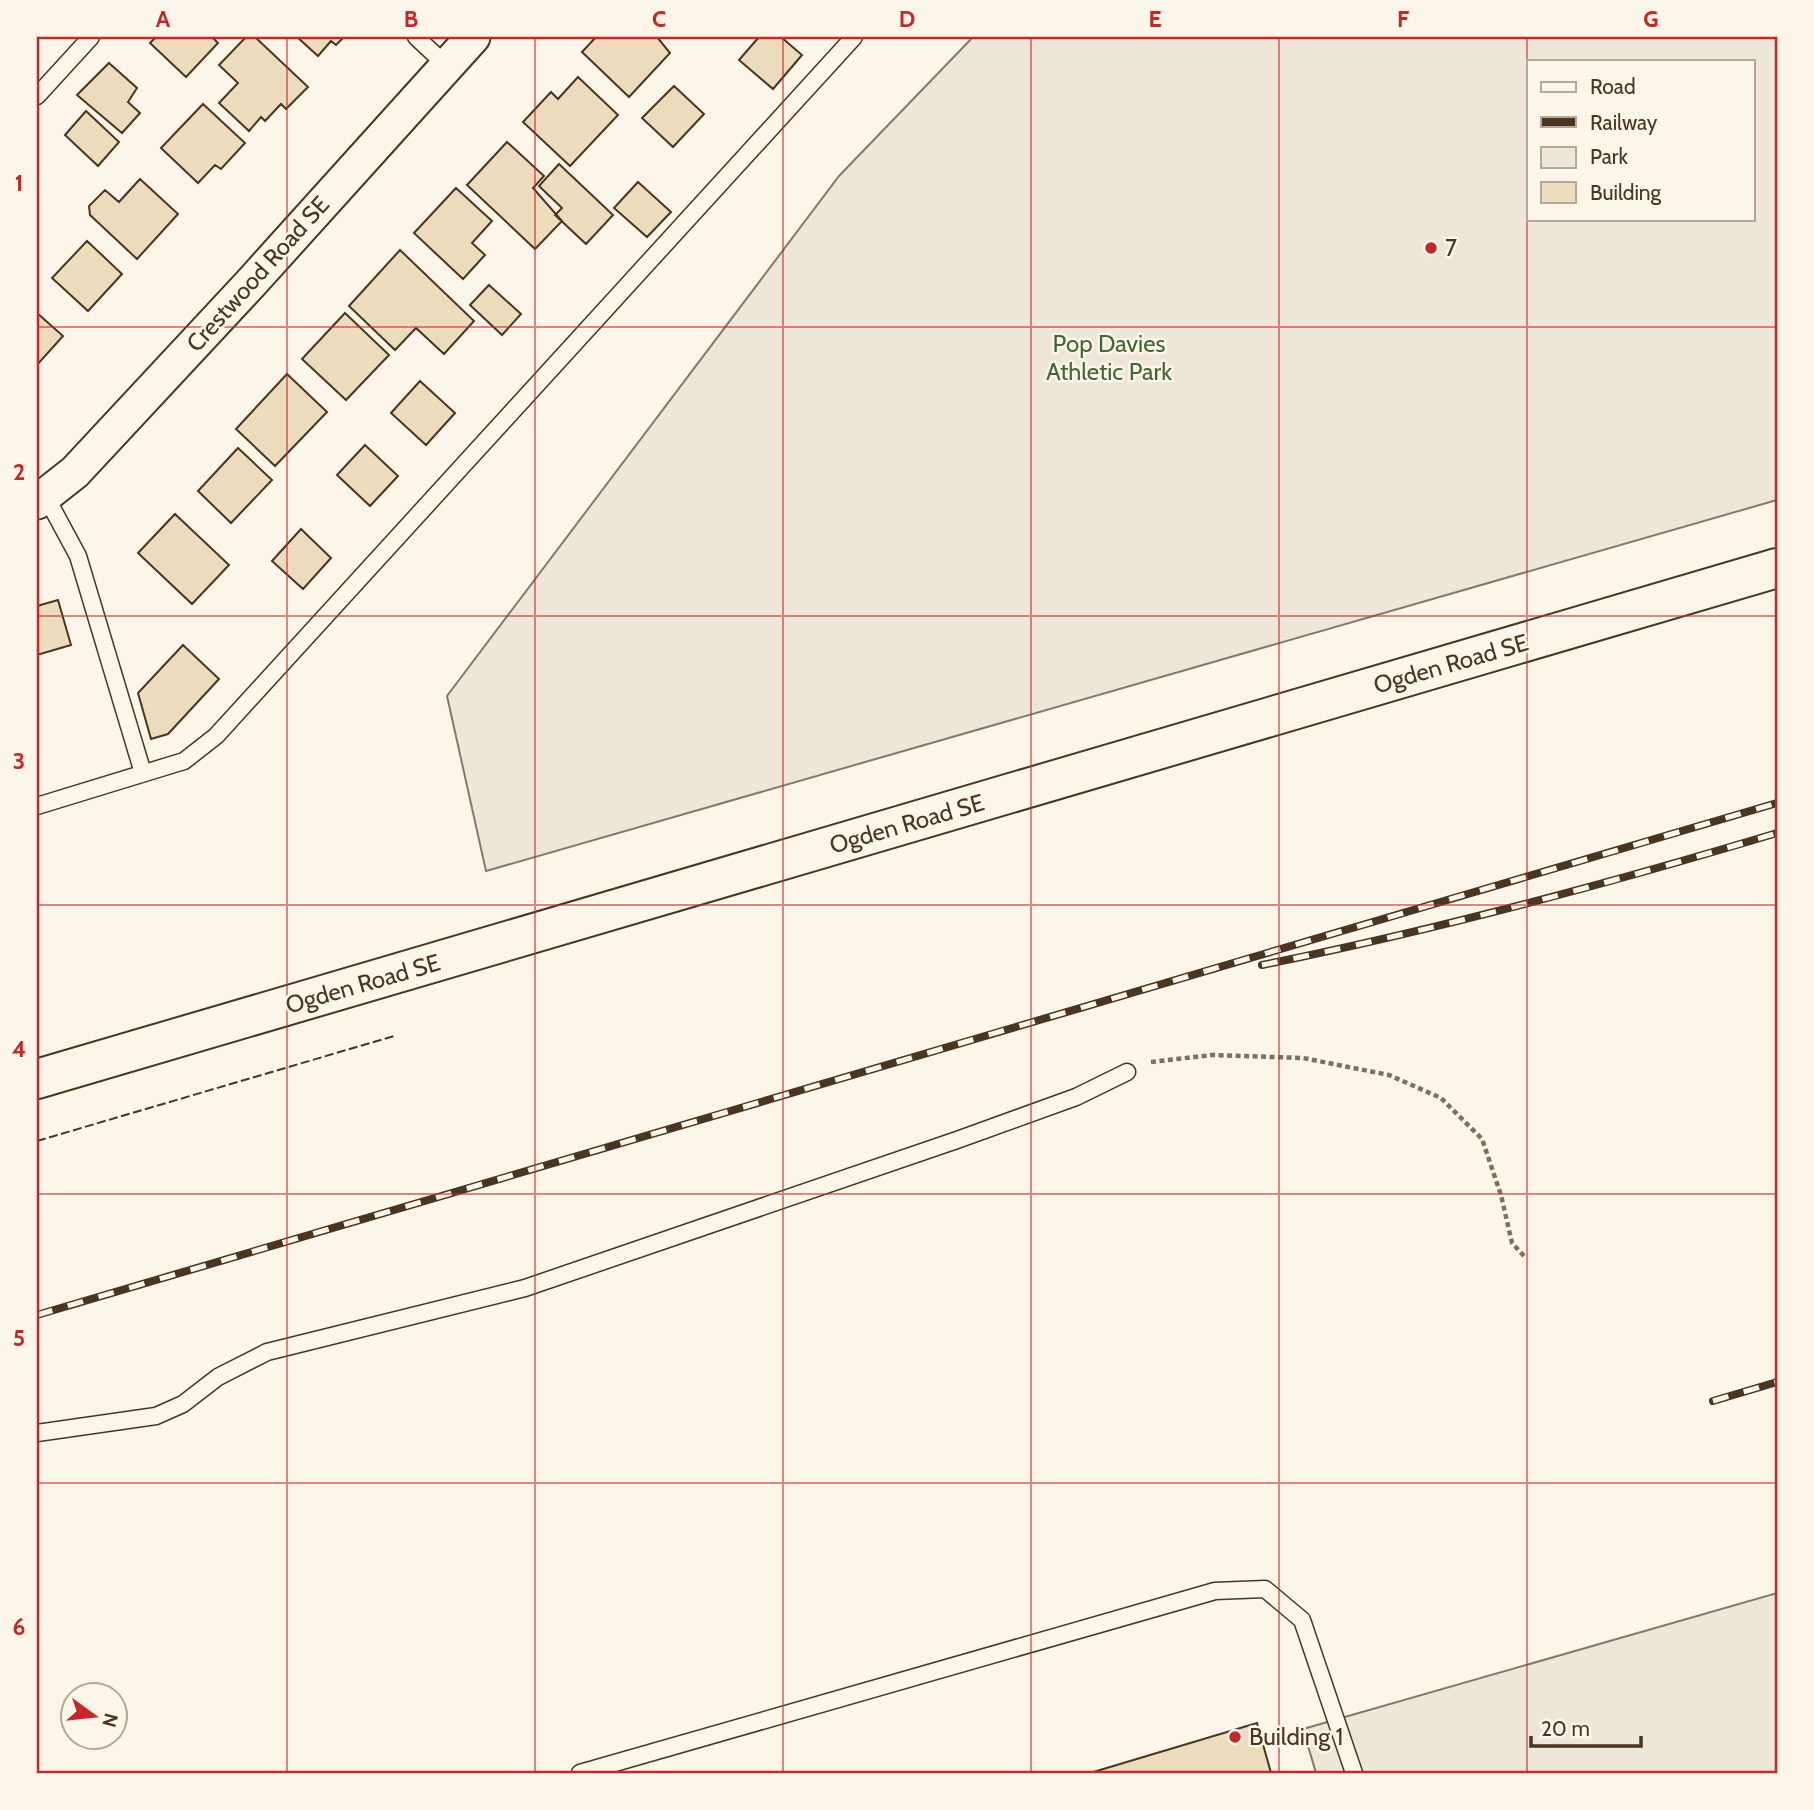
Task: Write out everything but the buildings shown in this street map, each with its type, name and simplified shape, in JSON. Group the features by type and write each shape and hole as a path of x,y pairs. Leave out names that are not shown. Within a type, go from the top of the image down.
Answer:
{"street":[{"name":"Crestwood Road SE","path":"40,494 75,472 251,284 473,37"},
{"name":"Ogden Road SE","path":"37,1079 1777,568"}],"lane":[{"path":"37,96 91,37"},
{"path":"416,37 446,65"},
{"path":"37,806 184,761 216,736 854,37"},
{"path":"40,494 78,556 143,773"},
{"path":"37,1433 156,1416 183,1404 218,1377 267,1352 525,1287 971,1136 1076,1097 1128,1072"},
{"path":"580,1773 1215,1591 1265,1589 1302,1620 1354,1773"}],"path":[{"path":"1128,1072 1157,1059 1212,1055 1303,1058 1388,1075 1441,1098 1482,1139 1501,1195 1512,1243 1524,1256"}],"green space":[{"name":"Pop Davies Athletic Park","path":"973,37 1777,37 1777,500 486,871 447,696 839,176"}],"shaded area":[{"path":"1777,1593 1777,1773 1316,1773 1303,1729"}],"railway":[{"path":"37,1315 1777,803"},
{"path":"1262,965 1521,905 1777,833"},
{"path":"1713,1401 1777,1382"}],"fence":[{"path":"37,1141 394,1036"}],"place":[{"name":"7","path":"1431,248"},
{"name":"Building 1","path":"1235,1737"}]}
